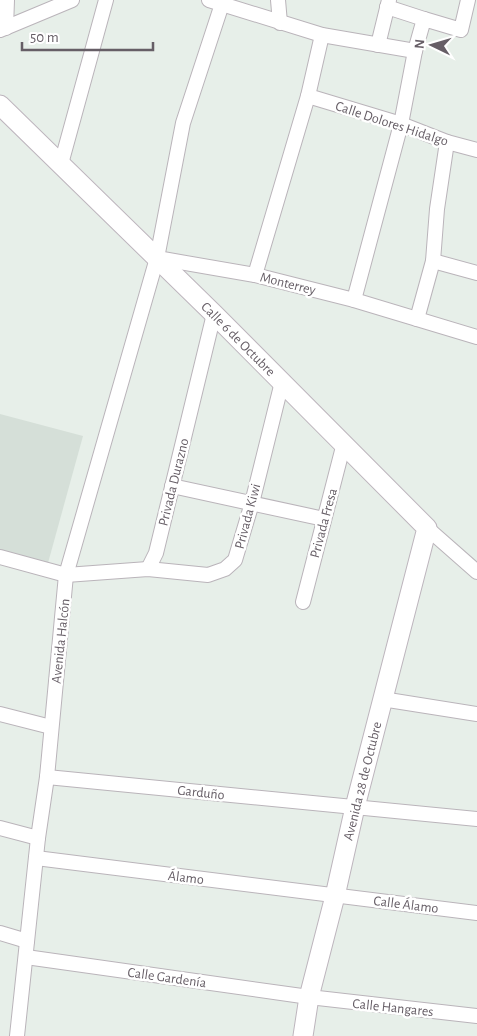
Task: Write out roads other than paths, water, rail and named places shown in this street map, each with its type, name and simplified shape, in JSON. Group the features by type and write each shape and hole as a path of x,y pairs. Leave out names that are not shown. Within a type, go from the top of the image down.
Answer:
{"street":[{"path":"3,29 7,0"},
{"path":"3,29 72,0"},
{"path":"61,164 106,0"},
{"path":"278,0 280,23"},
{"path":"378,45 388,3 424,19 461,30 468,0"},
{"path":"216,2 322,35 415,51"},
{"name":"Avenida Halcón","path":"17,1036 38,838 47,777 66,576 157,258 183,123 216,2"},
{"path":"354,300 401,124 415,51 424,19"},
{"path":"255,275 308,96 322,35"},
{"name":"Calle Dolores Hidalgo","path":"308,96 401,124 447,142 477,150"},
{"name":"Calle 6 de Octubre","path":"0,105 214,314 427,528 477,572"},
{"path":"417,319 434,260 437,209 447,142"},
{"name":"Monterrey","path":"157,258 255,275 354,300 477,337"},
{"path":"434,260 477,273"},
{"name":"Privada Durazno","path":"148,568 156,553 214,314"},
{"name":"Privada Kiwi","path":"148,568 208,575 225,569 235,560 252,503 282,382"},
{"name":"Privada Fresa","path":"302,602 344,443"},
{"path":"172,486 324,519"},
{"name":"Avenida 28 de Octubre","path":"303,1036 309,997 335,896 355,807 427,528"},
{"path":"0,558 66,576 148,568"},
{"path":"382,699 477,714"},
{"path":"0,714 51,727"},
{"name":"Garduño","path":"47,777 477,819"},
{"path":"0,828 38,838"},
{"name":"Álamo","path":"36,858 335,896"},
{"name":"Calle Álamo","path":"335,896 477,913"},
{"path":"0,933 27,941"},
{"name":"Calle Gardenía","path":"26,957 309,997"},
{"name":"Calle Hangares","path":"309,997 477,1016"}]}
